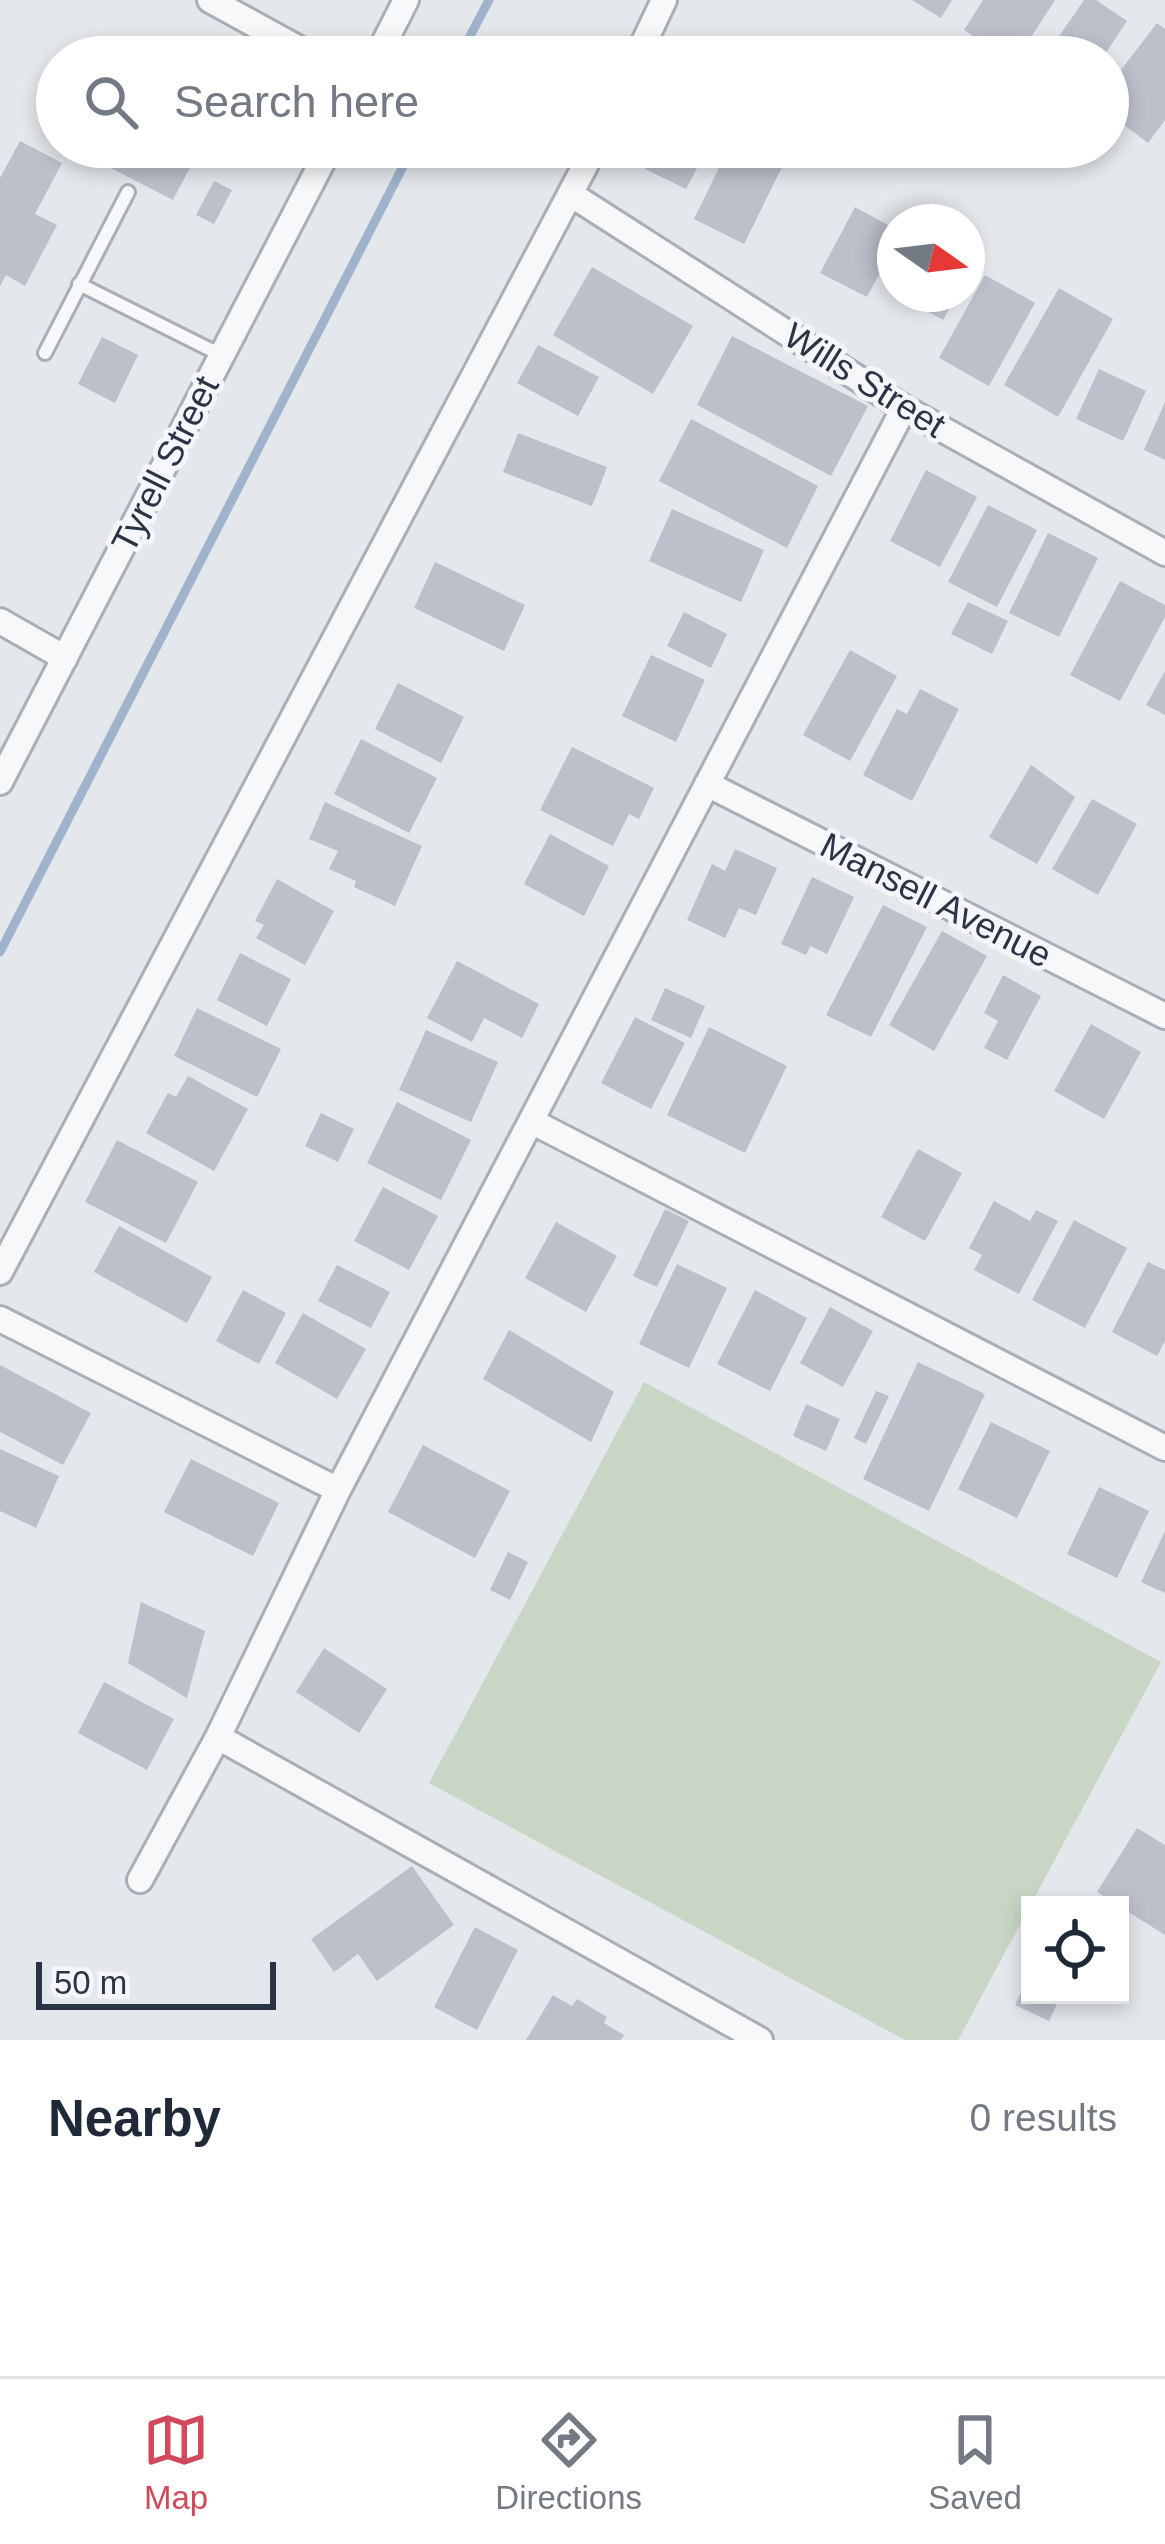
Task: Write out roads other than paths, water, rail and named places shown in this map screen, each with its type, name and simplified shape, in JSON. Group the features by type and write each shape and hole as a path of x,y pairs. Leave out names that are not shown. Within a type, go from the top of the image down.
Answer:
{"street":[{"path":"210,0 276,36"},
{"path":"388,36 406,0"},
{"path":"648,36 664,0"},
{"name":"Tyrell Street","path":"0,782 319,168"},
{"path":"0,1272 585,168"},
{"name":"Wills Street","path":"572,195 904,407 1165,553"},
{"path":"140,1880 218,1737 338,1490 904,407"},
{"path":"0,621 65,658"},
{"name":"Mansell Avenue","path":"707,784 1165,1016"},
{"path":"533,1122 1165,1448"},
{"path":"0,1318 338,1490"},
{"path":"218,1737 760,2040"}],"lane":[{"path":"44,353 128,192"},
{"path":"79,284 221,356"}],"waterway":[{"path":"470,36 489,0"},
{"path":"0,952 402,168"}]}
